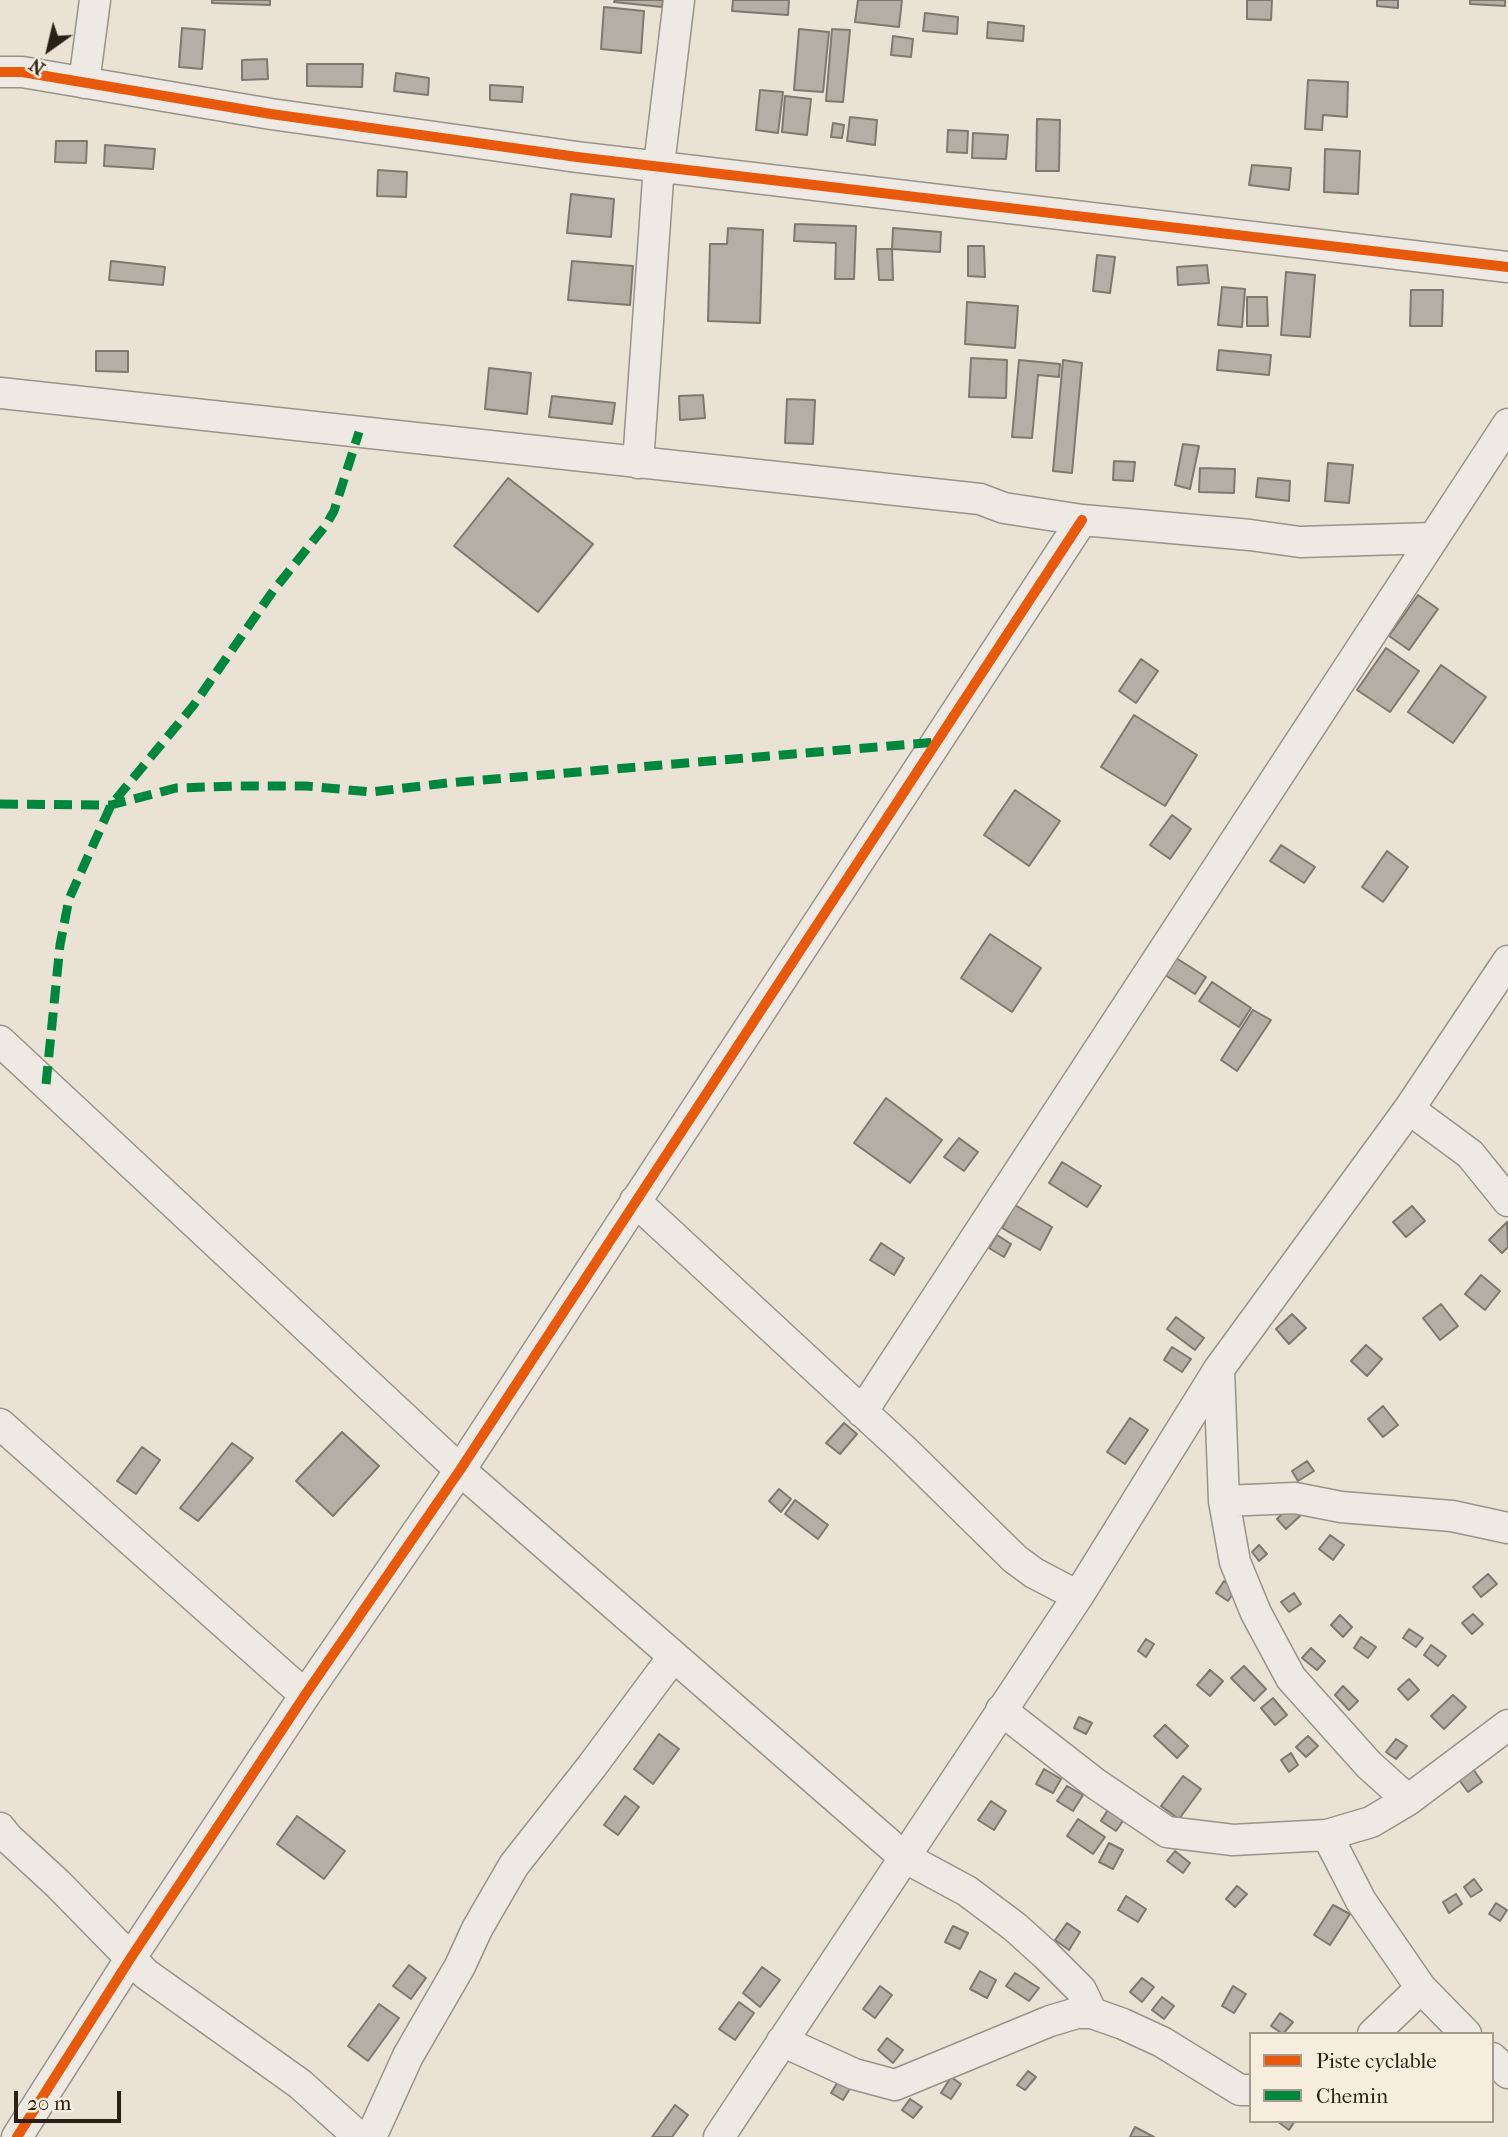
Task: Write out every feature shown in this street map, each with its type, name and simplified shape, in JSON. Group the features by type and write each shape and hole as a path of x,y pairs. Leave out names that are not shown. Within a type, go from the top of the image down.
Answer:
{"street":[{"path":"84,83 95,0"},
{"path":"638,463 659,166 679,0"},
{"path":"0,72 22,72 298,118 577,158 1508,267"},
{"path":"0,393 980,499 1004,508 1082,520 1300,542 1433,538"},
{"path":"862,1412 1508,424"},
{"path":"16,2137 305,1695 460,1470 1082,520"},
{"path":"719,2137 1078,1596 1219,1369 1409,1109 1508,961"},
{"path":"0,1041 460,1470 904,1857 967,1891 1014,1927 1081,1990 1092,2013"},
{"path":"1409,1109 1470,1154 1508,1201"},
{"path":"635,1201 1015,1559 1034,1573 1078,1596"},
{"path":"1219,1369 1224,1501 1235,1562 1256,1612 1291,1678 1369,1765 1408,1800"},
{"path":"0,1424 305,1695"},
{"path":"1224,1501 1295,1498 1341,1507 1452,1516 1508,1528"},
{"path":"371,2137 408,2056 514,1865 673,1657"},
{"path":"1001,1710 1096,1783 1167,1832 1233,1840 1327,1835 1371,1822 1408,1800 1508,1725"},
{"path":"0,1828 130,1959 162,1987 300,2084 359,2137"},
{"path":"1327,1835 1362,1901 1421,1989 1464,2032"},
{"path":"1375,2032 1421,1989"},
{"path":"782,2041 854,2074 895,2085 1050,2021 1077,2013 1092,2013 1162,2042 1240,2090 1249,2090"},
{"path":"1494,2060 1508,2073"}],"building":[{"path":"212,0 270,0 270,5 212,3"},
{"path":"663,0 662,7 614,2"},
{"path":"733,0 789,0 788,15 732,11"},
{"path":"858,0 902,0 899,27 855,22"},
{"path":"1247,0 1272,0 1271,20 1247,19"},
{"path":"1377,0 1398,0 1398,8 1377,6"},
{"path":"1470,0 1505,0 1505,6 1470,4"},
{"path":"604,7 644,11 641,53 601,49"},
{"path":"925,13 958,17 957,34 923,31"},
{"path":"988,22 1024,26 1023,41 987,38"},
{"path":"182,28 205,30 202,69 179,67"},
{"path":"799,29 829,32 823,92 794,90"},
{"path":"832,29 850,30 843,102 826,101"},
{"path":"893,36 913,39 911,57 891,55"},
{"path":"267,59 268,79 242,80 242,60"},
{"path":"307,64 363,64 362,87 307,86"},
{"path":"396,73 429,78 428,95 394,91"},
{"path":"1308,80 1348,82 1347,117 1323,115 1322,130 1305,129"},
{"path":"490,85 523,87 522,102 490,100"},
{"path":"760,90 783,92 778,133 756,130"},
{"path":"785,96 811,99 807,135 782,132"},
{"path":"850,117 877,120 875,145 847,141"},
{"path":"1037,119 1060,120 1059,171 1036,171"},
{"path":"833,123 844,125 842,138 831,137"},
{"path":"948,130 968,131 967,153 947,152"},
{"path":"973,133 1008,135 1006,159 972,158"},
{"path":"56,141 87,141 86,163 55,162"},
{"path":"105,145 155,149 153,169 104,166"},
{"path":"1325,149 1360,151 1358,194 1324,192"},
{"path":"1252,165 1291,168 1289,190 1249,185"},
{"path":"378,170 407,172 406,197 377,196"},
{"path":"571,194 614,199 611,237 567,233"},
{"path":"795,224 856,226 854,279 835,279 836,243 794,241"},
{"path":"728,228 763,230 760,323 708,321 710,244 727,244"},
{"path":"893,228 941,232 940,252 892,249"},
{"path":"968,246 984,246 985,277 968,276"},
{"path":"877,249 892,249 893,280 879,280"},
{"path":"1097,255 1115,257 1110,293 1093,291"},
{"path":"111,261 165,267 163,285 109,280"},
{"path":"572,261 633,266 630,305 568,300"},
{"path":"1207,265 1209,283 1178,285 1177,267"},
{"path":"1286,272 1315,275 1310,337 1281,335"},
{"path":"1222,287 1245,289 1242,327 1218,325"},
{"path":"1411,290 1443,290 1442,326 1410,326"},
{"path":"1247,297 1267,297 1268,326 1247,326"},
{"path":"967,302 1018,306 1015,348 965,344"},
{"path":"1219,350 1271,355 1269,375 1217,370"},
{"path":"96,351 128,351 128,372 96,371"},
{"path":"971,358 1007,360 1006,398 969,397"},
{"path":"1019,360 1060,364 1059,377 1038,375 1032,438 1012,437"},
{"path":"1063,360 1082,363 1072,473 1053,471"},
{"path":"489,368 531,373 527,414 485,409"},
{"path":"703,395 705,418 680,420 679,396"},
{"path":"552,396 615,403 612,424 549,417"},
{"path":"787,399 815,400 813,444 785,443"},
{"path":"1183,444 1199,446 1190,489 1175,485"},
{"path":"1114,461 1135,462 1133,481 1113,480"},
{"path":"1328,463 1353,465 1349,503 1325,501"},
{"path":"1200,468 1235,469 1234,493 1199,492"},
{"path":"508,478 593,544 538,612 454,546"},
{"path":"1258,478 1290,481 1289,501 1256,497"},
{"path":"1418,595 1438,609 1409,650 1389,636"},
{"path":"1386,648 1419,671 1390,712 1357,690"},
{"path":"1141,659 1158,671 1136,703 1119,691"},
{"path":"1441,665 1486,697 1453,743 1408,712"},
{"path":"1134,715 1197,755 1165,806 1101,767"},
{"path":"1015,790 1060,821 1029,866 984,835"},
{"path":"1172,815 1191,829 1170,859 1150,845"},
{"path":"1281,845 1315,867 1304,883 1270,861"},
{"path":"1387,851 1408,867 1383,902 1362,887"},
{"path":"990,934 1041,968 1012,1012 961,978"},
{"path":"1173,956 1206,977 1195,994 1162,973"},
{"path":"1212,982 1251,1008 1239,1027 1199,1001"},
{"path":"1253,1010 1271,1020 1237,1071 1221,1060"},
{"path":"886,1098 942,1140 910,1183 854,1143"},
{"path":"959,1138 978,1152 964,1171 944,1157"},
{"path":"1062,1162 1101,1186 1087,1207 1049,1183"},
{"path":"1015,1205 1052,1227 1040,1250 1002,1228"},
{"path":"1412,1206 1425,1221 1406,1237 1393,1222"},
{"path":"1507,1222 1508,1247 1502,1253 1489,1240"},
{"path":"997,1235 1011,1244 1004,1257 989,1248"},
{"path":"881,1243 904,1258 894,1275 870,1260"},
{"path":"1481,1275 1500,1291 1485,1310 1465,1294"},
{"path":"1441,1304 1458,1326 1440,1340 1423,1318"},
{"path":"1292,1314 1306,1328 1289,1344 1276,1329"},
{"path":"1176,1317 1204,1338 1195,1350 1167,1329"},
{"path":"1366,1345 1382,1359 1367,1376 1351,1361"},
{"path":"1172,1347 1191,1359 1182,1372 1164,1360"},
{"path":"1383,1406 1398,1425 1383,1437 1368,1419"},
{"path":"1130,1418 1148,1430 1125,1464 1107,1452"},
{"path":"844,1423 857,1434 840,1454 826,1443"},
{"path":"342,1432 379,1466 333,1516 296,1481"},
{"path":"232,1443 253,1458 198,1521 180,1508"},
{"path":"142,1447 160,1460 136,1494 117,1481"},
{"path":"1307,1461 1314,1471 1298,1481 1292,1471"},
{"path":"779,1489 791,1499 781,1512 769,1501"},
{"path":"795,1500 828,1525 818,1539 785,1514"},
{"path":"1290,1506 1300,1516 1286,1529 1277,1519"},
{"path":"1330,1535 1344,1545 1333,1560 1319,1549"},
{"path":"1259,1545 1267,1554 1259,1561 1252,1552"},
{"path":"1488,1574 1497,1584 1481,1597 1473,1587"},
{"path":"1224,1581 1236,1589 1228,1601 1216,1593"},
{"path":"1294,1593 1301,1604 1289,1612 1281,1602"},
{"path":"1473,1614 1483,1624 1472,1634 1462,1623"},
{"path":"1340,1615 1352,1627 1343,1637 1331,1625"},
{"path":"1409,1629 1423,1638 1416,1647 1403,1638"},
{"path":"1361,1637 1376,1647 1368,1658 1354,1648"},
{"path":"1146,1639 1154,1644 1146,1657 1138,1651"},
{"path":"1431,1645 1446,1656 1438,1666 1424,1655"},
{"path":"1311,1648 1325,1661 1317,1670 1302,1658"},
{"path":"1244,1666 1266,1689 1254,1701 1231,1678"},
{"path":"1210,1670 1223,1681 1210,1696 1197,1685"},
{"path":"1409,1679 1419,1690 1408,1700 1398,1689"},
{"path":"1343,1686 1358,1701 1349,1710 1335,1695"},
{"path":"1453,1695 1466,1707 1444,1729 1431,1716"},
{"path":"1273,1698 1287,1715 1275,1725 1261,1708"},
{"path":"1079,1717 1092,1723 1086,1734 1074,1728"},
{"path":"1165,1725 1188,1746 1177,1758 1154,1736"},
{"path":"659,1734 679,1749 653,1784 634,1769"},
{"path":"1308,1736 1318,1746 1306,1757 1296,1747"},
{"path":"1396,1739 1407,1746 1396,1759 1386,1752"},
{"path":"1291,1753 1298,1765 1289,1772 1281,1760"},
{"path":"1471,1766 1482,1782 1468,1792 1457,1777"},
{"path":"1044,1769 1061,1779 1053,1793 1036,1784"},
{"path":"1183,1776 1201,1789 1179,1819 1161,1806"},
{"path":"1067,1786 1083,1795 1073,1811 1057,1801"},
{"path":"625,1796 639,1807 618,1835 604,1825"},
{"path":"991,1801 1006,1811 994,1830 978,1820"},
{"path":"1109,1808 1125,1818 1116,1831 1101,1821"},
{"path":"297,1816 345,1851 324,1879 277,1844"},
{"path":"1078,1819 1105,1837 1093,1854 1067,1836"},
{"path":"1109,1843 1123,1850 1113,1869 1099,1862"},
{"path":"1175,1851 1190,1863 1183,1873 1167,1861"},
{"path":"1474,1879 1482,1890 1471,1897 1464,1887"},
{"path":"1237,1886 1247,1894 1235,1907 1226,1899"},
{"path":"1456,1894 1462,1904 1449,1913 1443,1902"},
{"path":"1126,1896 1146,1909 1138,1922 1118,1910"},
{"path":"1496,1903 1507,1910 1500,1921 1489,1914"},
{"path":"1333,1905 1350,1914 1330,1945 1314,1935"},
{"path":"1067,1923 1080,1932 1069,1950 1055,1940"},
{"path":"953,1926 968,1933 960,1949 945,1942"},
{"path":"409,1965 426,1978 411,1999 393,1986"},
{"path":"762,1967 780,1980 760,2007 743,1993"},
{"path":"980,1971 996,1980 987,1998 970,1989"},
{"path":"1015,1973 1039,1988 1029,2001 1006,1986"},
{"path":"1142,1978 1154,1987 1142,2002 1130,1992"},
{"path":"880,1986 892,1995 875,2018 863,2009"},
{"path":"1233,1986 1246,1994 1234,2013 1222,2006"},
{"path":"1162,1997 1174,2006 1164,2019 1152,2010"},
{"path":"739,2002 754,2013 735,2040 719,2029"},
{"path":"379,2004 399,2018 368,2061 348,2046"},
{"path":"1280,2013 1293,2022 1285,2032 1271,2026"},
{"path":"887,2038 903,2050 893,2063 878,2050"},
{"path":"1028,2071 1036,2077 1025,2090 1017,2085"},
{"path":"951,2077 961,2084 951,2099 941,2093"},
{"path":"839,2080 851,2087 843,2100 831,2093"},
{"path":"910,2099 922,2107 913,2118 902,2110"},
{"path":"675,2105 688,2115 672,2137 652,2137"},
{"path":"1280,2123 1294,2123 1289,2130"},
{"path":"1135,2127 1154,2137 1130,2137"}],"marked path":[{"path":"46,1084 60,945 69,899 111,805 193,706 273,591 326,525 334,511 359,432"},
{"path":"0,804 111,805 176,788 236,786 306,786 371,792 447,783 936,742"}],"cycle path":[{"path":"0,72 22,72 271,114 577,157 1508,267"},
{"path":"17,2137 130,1959 305,1695 460,1470 1082,520"}]}
